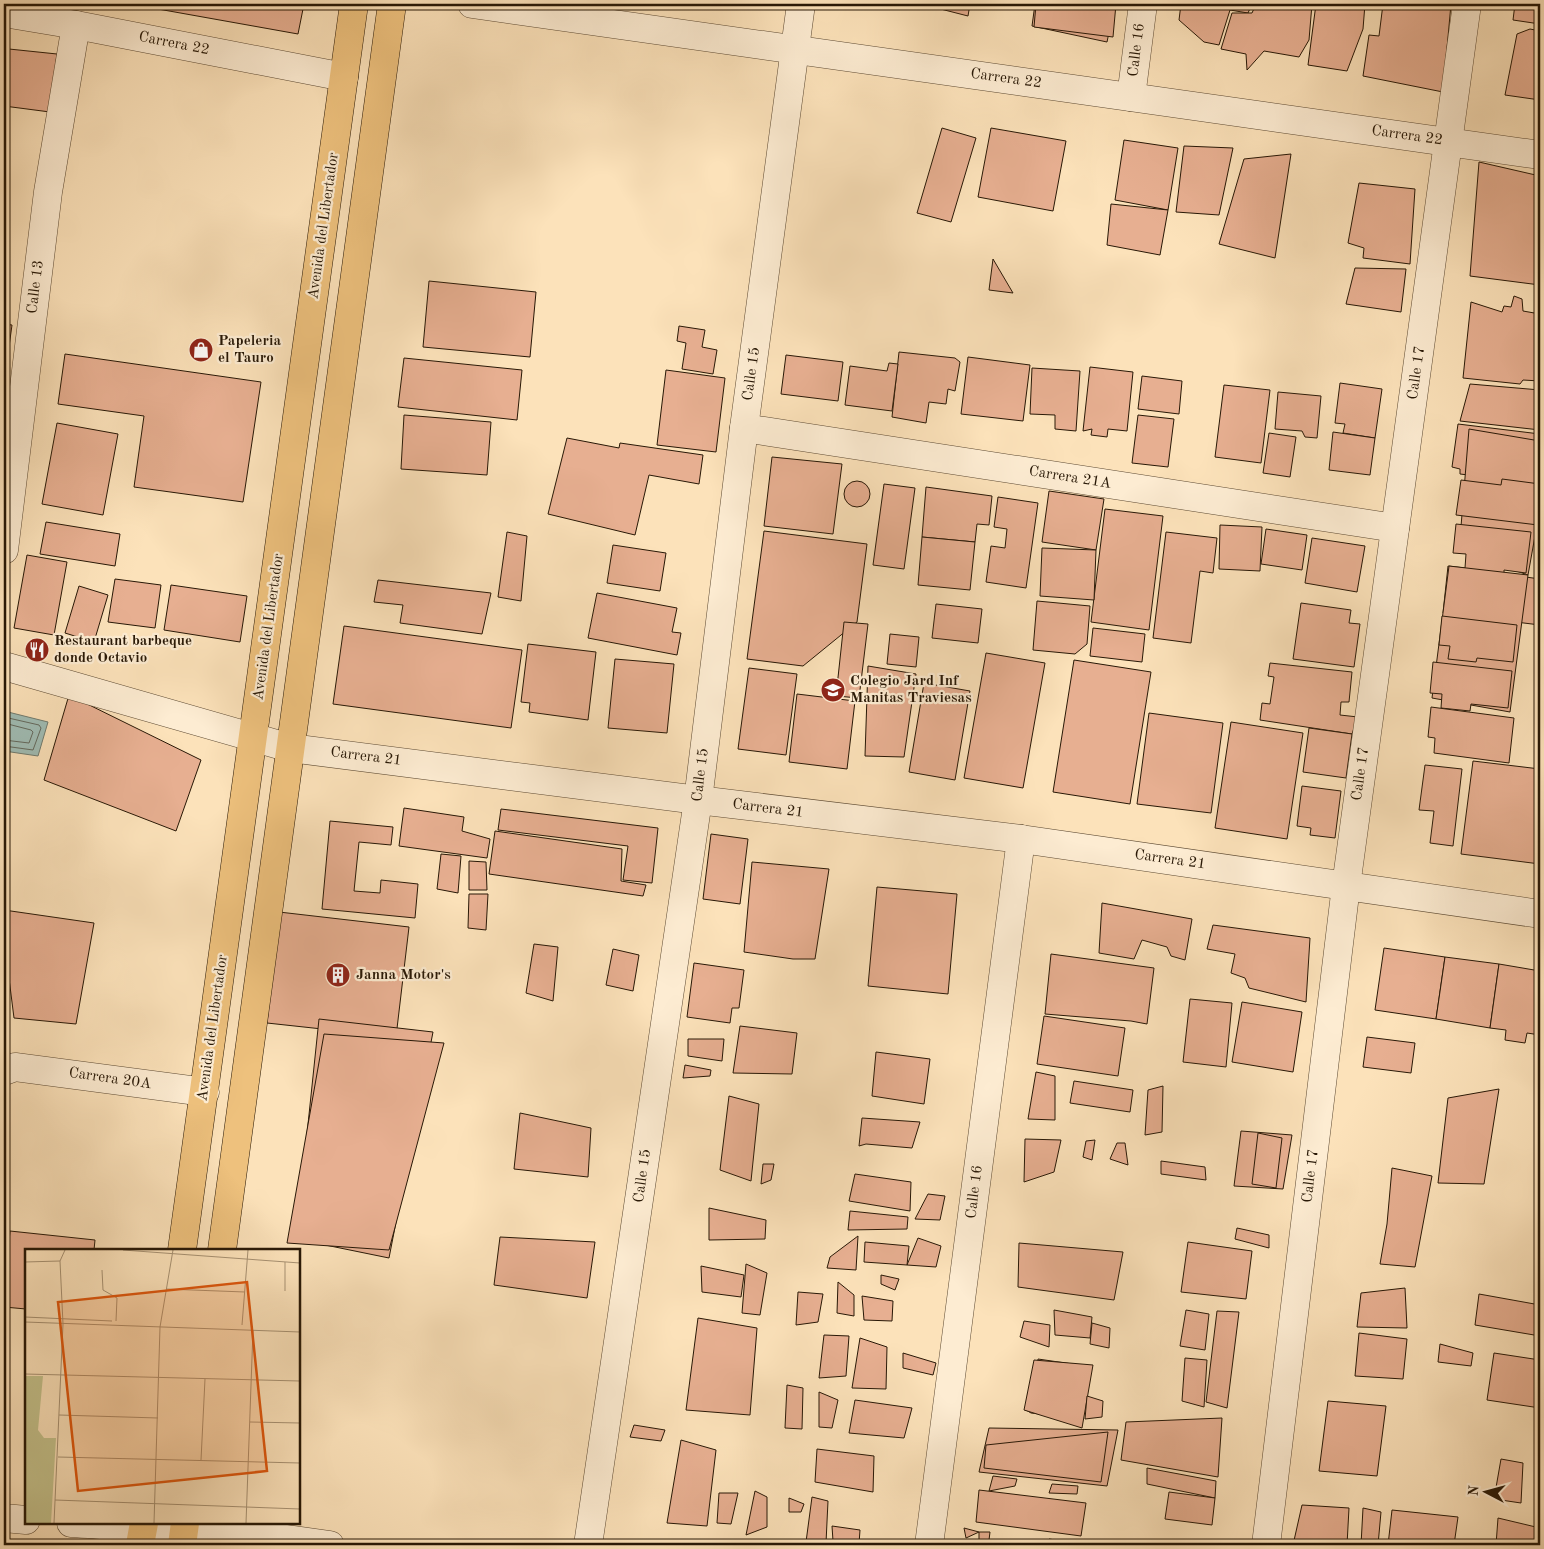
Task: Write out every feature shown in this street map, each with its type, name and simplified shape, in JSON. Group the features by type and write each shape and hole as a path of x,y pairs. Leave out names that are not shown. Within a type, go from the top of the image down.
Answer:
{"main road":[{"name":"Avenida del Libertador","path":"182,1249 354,4"},
{"path":"222,1249 392,4"}],"street":[{"name":"Carrera 22","path":"472,4 1540,155"},
{"name":"Calle 15","path":"588,1545 698,800 744,428 801,4"},
{"name":"Calle 16","path":"1132,97 1143,4"},
{"name":"Calle 17","path":"1266,1545 1346,886 1467,4"},
{"name":"Carrera 22","path":"4,13 76,25 344,77"},
{"name":"Calle 13","path":"4,550 48,192 76,25"},
{"name":"Carrera 21A","path":"744,428 1395,528"},
{"name":"Carrera 21","path":"4,666 290,748 1021,839 1540,914"},
{"name":"Calle 16","path":"929,1545 1021,839"},
{"name":"Carrera 20A","path":"10,1069 205,1092"},
{"path":"4,1518 25,1520"},
{"path":"78,1524 142,1532 161,1528 282,1542 330,1545"}],"water":[{"path":"4,711 48,722 38,756 4,751"}],"building":[{"path":"130,4 304,4 298,34"},
{"path":"921,4 970,4 968,16"},
{"path":"1035,4 1115,4 1107,42 1032,26"},
{"path":"1036,4 1116,4 1113,37 1034,27"},
{"path":"1181,4 1252,4 1248,13 1230,10 1219,45 1204,42 1179,20"},
{"path":"1256,4 1312,4 1309,40 1299,57 1264,51 1247,70 1246,54 1221,49 1232,13 1252,13"},
{"path":"1316,4 1365,4 1363,29 1347,71 1308,65"},
{"path":"1383,4 1451,4 1443,92 1363,76 1369,35 1379,36"},
{"path":"1515,4 1540,4 1540,24 1513,20"},
{"path":"1530,29 1540,31 1540,100 1505,95 1517,34"},
{"path":"9,49 57,54 50,112 4,106"},
{"path":"942,128 976,138 951,222 917,213"},
{"path":"991,128 1066,141 1053,211 978,197"},
{"path":"1124,140 1178,148 1168,210 1115,200"},
{"path":"1184,146 1233,148 1219,215 1176,212"},
{"path":"1291,154 1275,258 1219,244 1244,159"},
{"path":"1479,162 1540,176 1540,285 1470,276"},
{"path":"1359,183 1415,189 1410,264 1363,258 1364,248 1348,243"},
{"path":"1111,204 1168,210 1160,255 1107,245"},
{"path":"993,259 1013,293 989,290"},
{"path":"1355,268 1406,269 1401,312 1346,304"},
{"path":"429,281 536,292 530,357 423,347"},
{"path":"1514,296 1522,299 1523,311 1540,314 1540,381 1523,380 1520,384 1463,378 1471,302 1502,312 1504,306 1511,307"},
{"path":"4,324 12,325 8,354 4,353"},
{"path":"679,326 705,330 702,347 717,350 713,374 682,369 686,343 677,341"},
{"path":"899,352 955,358 960,362 955,391 948,389 946,404 929,402 926,423 892,417"},
{"path":"65,354 261,382 243,502 134,487 144,416 58,404"},
{"path":"786,355 843,362 838,401 781,394"},
{"path":"968,357 1030,365 1023,421 961,414"},
{"path":"404,358 522,370 517,420 398,407"},
{"path":"889,363 898,364 892,411 845,405 850,366 887,371"},
{"path":"1090,367 1133,372 1127,431 1108,429 1107,437 1091,435 1092,429 1083,431"},
{"path":"1032,368 1080,371 1076,431 1055,429 1055,415 1030,414"},
{"path":"666,370 725,378 716,452 657,445"},
{"path":"1142,376 1182,381 1179,414 1138,409"},
{"path":"1340,383 1382,389 1375,438 1343,433 1345,424 1335,423"},
{"path":"1470,384 1540,390 1540,430 1460,421"},
{"path":"1224,385 1270,390 1261,463 1215,457"},
{"path":"1278,392 1321,396 1317,438 1305,437 1302,431 1275,429"},
{"path":"404,415 491,422 487,475 401,469"},
{"path":"1138,415 1174,419 1168,467 1132,463"},
{"path":"57,423 118,434 103,515 42,504"},
{"path":"1458,424 1540,434 1540,476 1503,472 1502,479 1460,474 1460,469 1452,467"},
{"path":"1469,429 1540,441 1540,508 1528,575 1459,551"},
{"path":"1333,432 1375,438 1370,475 1329,470"},
{"path":"1269,433 1296,437 1290,477 1263,473"},
{"path":"567,438 619,448 620,443 703,455 699,484 649,475 635,535 548,514"},
{"path":"772,457 842,464 833,534 764,526"},
{"path":"1502,479 1540,484 1538,525 1456,515 1461,480 1501,485"},
{"path":"857,481 866,485 870,494 866,503 857,507 848,503 844,494 848,485"},
{"path":"884,484 915,488 904,569 873,565"},
{"path":"926,487 992,496 989,525 977,524 975,542 922,537"},
{"path":"1049,491 1104,499 1096,550 1042,542"},
{"path":"998,497 1038,503 1026,588 986,582 991,546 1005,548 1007,529 994,527"},
{"path":"1105,509 1163,516 1149,630 1091,622"},
{"path":"46,522 120,534 115,566 40,554"},
{"path":"1456,524 1531,532 1526,573 1504,570 1504,574 1540,579 1540,625 1443,613 1448,566 1465,568 1466,554 1453,553"},
{"path":"1220,525 1262,527 1260,571 1219,569"},
{"path":"1266,529 1307,535 1302,570 1261,564"},
{"path":"764,531 867,544 857,622 803,666 747,659"},
{"path":"507,532 527,536 521,601 498,597"},
{"path":"1166,532 1217,538 1213,573 1200,571 1191,643 1153,638"},
{"path":"922,537 975,542 970,590 918,585"},
{"path":"1312,538 1365,546 1357,592 1305,583"},
{"path":"613,545 666,553 660,591 607,583"},
{"path":"1042,548 1096,550 1094,600 1040,596"},
{"path":"27,555 67,562 54,635 14,628"},
{"path":"1449,566 1528,575 1510,712 1432,698"},
{"path":"115,579 161,585 155,628 108,622"},
{"path":"378,580 491,593 482,634 400,623 403,605 374,602"},
{"path":"171,585 247,596 240,642 164,630"},
{"path":"79,586 108,595 94,642 65,633"},
{"path":"597,593 677,608 672,632 681,633 677,655 588,638"},
{"path":"1037,601 1090,606 1087,644 1075,654 1033,650"},
{"path":"1301,603 1351,610 1349,623 1360,624 1354,667 1293,659"},
{"path":"936,604 982,609 978,643 932,638"},
{"path":"1442,616 1517,625 1513,662 1477,658 1476,662 1448,659 1450,646 1439,645"},
{"path":"844,622 868,624 859,698 836,696"},
{"path":"344,626 522,650 511,728 333,704"},
{"path":"1093,628 1145,634 1142,662 1090,656"},
{"path":"890,634 919,637 916,667 887,664"},
{"path":"528,644 596,652 588,720 529,712 530,703 521,702"},
{"path":"986,653 1045,663 1023,788 964,778"},
{"path":"615,659 674,664 667,733 608,728"},
{"path":"1074,660 1151,672 1130,804 1053,792"},
{"path":"1433,662 1512,671 1508,708 1471,704 1470,711 1441,708 1442,694 1430,693"},
{"path":"1270,663 1352,672 1349,702 1341,702 1340,715 1358,717 1352,734 1260,720 1262,703 1270,704 1274,677 1268,676"},
{"path":"868,666 916,674 904,757 865,756"},
{"path":"749,668 797,674 786,755 738,749"},
{"path":"924,683 970,691 955,780 909,772"},
{"path":"797,694 855,701 847,769 789,762"},
{"path":"69,695 201,760 176,831 44,780"},
{"path":"1431,707 1514,718 1509,763 1434,753 1435,738 1428,737"},
{"path":"1149,713 1223,723 1211,813 1137,804"},
{"path":"1231,722 1303,733 1287,839 1215,828"},
{"path":"1309,728 1352,734 1346,778 1303,772"},
{"path":"1473,761 1540,769 1540,864 1461,854"},
{"path":"1425,765 1462,769 1453,846 1430,843 1434,811 1419,810"},
{"path":"1302,786 1341,791 1335,838 1310,835 1311,828 1297,826"},
{"path":"404,808 464,817 462,831 490,839 487,858 399,846"},
{"path":"501,809 658,828 652,883 623,880 628,846 498,830"},
{"path":"330,821 393,827 391,845 359,842 354,891 380,893 381,880 418,884 415,918 322,909"},
{"path":"495,831 622,849 621,881 646,885 643,896 489,874"},
{"path":"711,834 748,839 740,904 703,899"},
{"path":"441,854 461,856 458,893 437,889"},
{"path":"469,861 486,862 487,890 469,890"},
{"path":"752,862 829,869 815,959 793,959 744,952"},
{"path":"877,887 957,894 948,994 868,986"},
{"path":"469,894 488,894 486,930 468,928"},
{"path":"1102,903 1192,919 1185,960 1171,956 1167,947 1142,940 1134,959 1099,953"},
{"path":"4,910 94,923 76,1024 14,1018 4,939"},
{"name":"Janna Motor's","path":"279,912 409,927 396,1037 267,1023"},
{"path":"1213,925 1310,938 1306,1002 1249,988 1245,978 1231,973 1235,954 1207,949"},
{"path":"534,944 558,947 553,1001 526,993"},
{"path":"1384,948 1445,957 1436,1019 1375,1010"},
{"path":"613,949 639,955 633,991 606,985"},
{"path":"1051,954 1154,968 1147,1024 1045,1014"},
{"path":"1445,957 1499,964 1490,1028 1436,1019"},
{"path":"694,963 744,970 739,1008 732,1008 730,1023 687,1017"},
{"path":"1499,964 1540,971 1540,1035 1527,1033 1525,1043 1505,1040 1506,1030 1490,1028"},
{"path":"1190,999 1232,1003 1226,1067 1183,1062"},
{"path":"1242,1002 1302,1012 1293,1072 1232,1062"},
{"path":"1044,1016 1125,1028 1118,1076 1037,1064"},
{"path":"319,1019 433,1032 389,1258 296,1239"},
{"path":"740,1026 797,1033 792,1074 733,1073"},
{"path":"324,1034 444,1043 389,1250 287,1243"},
{"path":"1367,1037 1415,1043 1411,1073 1363,1067"},
{"path":"688,1039 724,1039 722,1061 688,1056"},
{"path":"876,1052 930,1059 924,1104 872,1096"},
{"path":"685,1065 711,1070 710,1076 683,1078"},
{"path":"1036,1072 1055,1076 1055,1120 1028,1119"},
{"path":"1074,1081 1133,1090 1130,1112 1070,1103"},
{"path":"1163,1086 1162,1132 1145,1135 1148,1090"},
{"path":"1499,1089 1484,1184 1438,1183 1448,1098"},
{"path":"729,1096 759,1104 751,1181 720,1170"},
{"path":"520,1113 591,1128 588,1177 514,1169"},
{"path":"862,1118 920,1122 912,1148 866,1144 859,1146"},
{"path":"1241,1131 1292,1135 1283,1189 1234,1186"},
{"path":"1258,1133 1282,1138 1276,1188 1252,1184"},
{"path":"1025,1139 1061,1140 1054,1172 1024,1182"},
{"path":"1095,1140 1092,1160 1083,1157 1086,1141"},
{"path":"1117,1143 1125,1143 1128,1165 1110,1159"},
{"path":"1161,1161 1205,1167 1206,1180 1161,1174"},
{"path":"763,1164 774,1164 771,1180 761,1184"},
{"path":"1392,1168 1432,1176 1415,1267 1380,1264 1387,1224"},
{"path":"855,1174 911,1182 910,1211 849,1201"},
{"path":"928,1194 945,1196 940,1220 915,1219"},
{"path":"709,1208 766,1220 765,1239 709,1240"},
{"path":"850,1211 908,1217 907,1229 848,1230"},
{"path":"1237,1228 1269,1235 1269,1248 1235,1239"},
{"path":"10,1231 95,1240 94,1249 25,1249 25,1309 4,1307"},
{"path":"858,1236 856,1270 827,1268 830,1257"},
{"path":"500,1237 595,1242 587,1298 494,1285"},
{"path":"918,1238 941,1246 936,1267 907,1265"},
{"path":"865,1242 909,1246 907,1265 864,1262"},
{"path":"1188,1242 1252,1251 1246,1299 1181,1292"},
{"path":"1019,1243 1123,1252 1114,1300 1018,1287"},
{"path":"746,1264 767,1273 760,1315 742,1313"},
{"path":"701,1266 744,1275 741,1297 702,1292"},
{"path":"1538,1266 1540,1266 1540,1283 1535,1282"},
{"path":"881,1275 899,1279 895,1290 881,1284"},
{"path":"838,1282 854,1295 854,1316 837,1313"},
{"path":"1405,1288 1407,1328 1357,1327 1361,1293"},
{"path":"798,1292 823,1294 818,1322 796,1325"},
{"path":"1479,1294 1540,1305 1540,1336 1475,1325"},
{"path":"862,1296 893,1301 892,1321 864,1320"},
{"path":"1054,1310 1092,1317 1090,1338 1055,1335"},
{"path":"1186,1310 1209,1314 1205,1350 1180,1346"},
{"path":"1217,1311 1239,1312 1227,1408 1206,1402"},
{"path":"698,1318 757,1328 750,1415 686,1410"},
{"path":"1024,1321 1050,1325 1049,1347 1020,1337"},
{"path":"1092,1323 1110,1328 1109,1348 1090,1344"},
{"path":"1359,1333 1407,1339 1403,1379 1355,1376"},
{"path":"824,1335 849,1336 846,1376 819,1378"},
{"path":"860,1338 887,1347 886,1389 852,1388"},
{"path":"1440,1344 1473,1353 1471,1366 1438,1362"},
{"path":"903,1353 936,1363 933,1375 903,1368"},
{"path":"1494,1353 1540,1360 1540,1408 1487,1400"},
{"path":"1185,1358 1207,1360 1204,1407 1182,1401"},
{"path":"1038,1359 1086,1366 1078,1418 1031,1413 1026,1410 1028,1392 1035,1386"},
{"path":"1034,1360 1093,1365 1082,1428 1024,1410"},
{"path":"787,1385 803,1388 802,1429 785,1428"},
{"path":"819,1392 838,1400 832,1428 819,1427"},
{"path":"1087,1396 1103,1401 1102,1417 1085,1419"},
{"path":"855,1400 912,1408 904,1438 849,1433"},
{"path":"1328,1401 1386,1406 1377,1476 1319,1471"},
{"path":"1222,1418 1218,1477 1121,1460 1126,1422"},
{"path":"634,1425 665,1430 661,1441 630,1437"},
{"path":"989,1428 1118,1430 1107,1486 979,1472"},
{"path":"1108,1432 1101,1482 984,1468 986,1445"},
{"path":"681,1440 716,1450 707,1526 667,1523"},
{"path":"817,1449 874,1456 873,1492 815,1482"},
{"path":"1501,1459 1523,1463 1521,1503 1494,1499"},
{"path":"1147,1468 1216,1481 1215,1498 1147,1484"},
{"path":"993,1476 1017,1479 1015,1486 989,1491"},
{"path":"1052,1484 1078,1486 1077,1494 1049,1493"},
{"path":"979,1490 1086,1503 1081,1536 976,1522"},
{"path":"755,1491 767,1497 767,1527 746,1535"},
{"path":"1169,1492 1215,1498 1212,1525 1165,1519"},
{"path":"719,1493 738,1493 731,1524 717,1523"},
{"path":"812,1497 828,1501 826,1543 806,1542"},
{"path":"789,1498 804,1504 801,1512 789,1512"},
{"path":"1302,1505 1349,1508 1347,1545 1293,1545"},
{"path":"1363,1508 1381,1512 1378,1545 1361,1545"},
{"path":"1392,1510 1458,1517 1454,1545 1388,1545"},
{"path":"1498,1518 1540,1528 1540,1545 1496,1545"},
{"path":"832,1526 860,1530 859,1544 833,1541"},
{"path":"964,1528 979,1532 966,1538"},
{"path":"979,1532 990,1532 989,1540 979,1542"},
{"path":"1049,1539 1077,1543 1076,1545 1048,1545"}],"place":[{"name":"Papeleria el Tauro","path":"201,350"},
{"name":"Restaurant barbeque donde Octavio","path":"37,650"},
{"name":"Colegio Jard Inf Manitas Traviesas","path":"833,690"},
{"name":"Janna Motor's","path":"338,975"}]}
